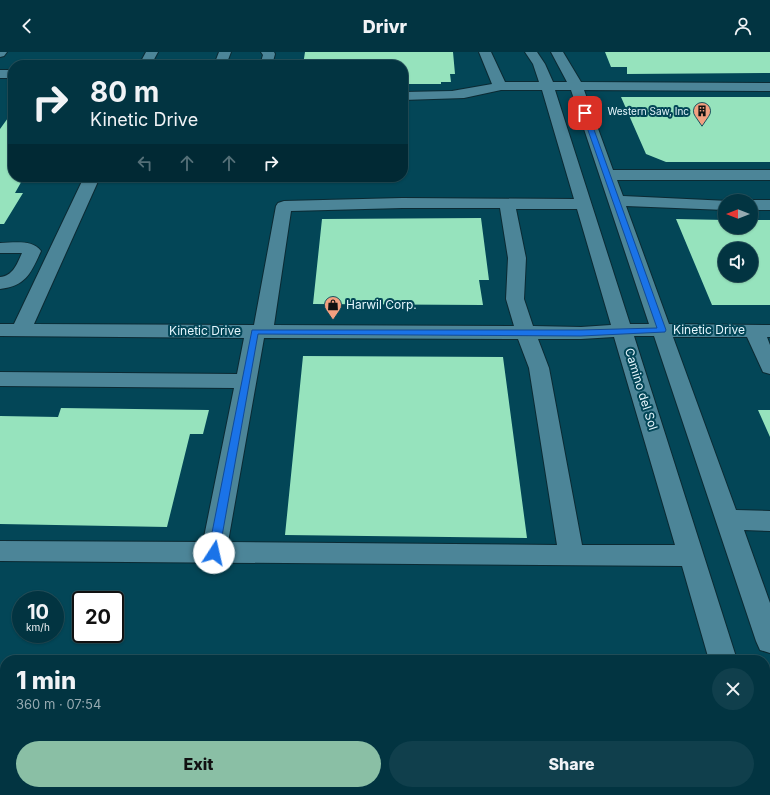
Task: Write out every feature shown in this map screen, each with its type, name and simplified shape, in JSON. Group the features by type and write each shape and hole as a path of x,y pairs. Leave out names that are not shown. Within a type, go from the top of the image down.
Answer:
{"street":[{"path":"485,52 500,86"},
{"name":"Camino del Sol","path":"531,52 539,64 548,85 722,655"},
{"path":"557,52 576,86 728,520 762,595 770,641"},
{"path":"408,96 452,96 483,91 500,86 770,87"},
{"path":"606,175 770,175"},
{"path":"21,330 90,182"},
{"path":"616,201 718,205"},
{"path":"214,553 245,382 259,331 284,206 402,203 583,204"},
{"path":"508,203 517,258 515,298 519,315 539,368 571,555"},
{"path":"758,205 770,205"},
{"path":"0,248 28,248 32,251 19,277 9,283 0,283"},
{"name":"Kinetic Drive","path":"0,330 526,333 581,333 623,330 762,331"},
{"path":"762,331 770,367"},
{"path":"0,379 245,382"},
{"path":"728,520 770,520"},
{"path":"0,551 692,556"}],"building":[{"path":"305,52 453,52 455,74 450,74 451,82 441,82 441,84 408,84 408,60 304,60"},
{"path":"605,52 770,52 770,73 627,74 627,67 611,67"},
{"name":"Western Saw, Inc","path":"621,97 770,97 770,162 666,162 646,154"},
{"path":"8,118 8,182 21,182 15,193 23,193 4,224 0,224 0,129"},
{"path":"481,218 489,280 479,280 483,305 313,304 322,219"},
{"path":"676,219 718,220 718,234 758,234 758,220 770,220 770,305 712,305"},
{"path":"303,356 503,357 527,538 285,535"},
{"path":"61,408 209,410 203,434 190,434 167,527 0,524 0,416 58,417"},
{"path":"758,410 770,410 770,437"}],"place":[{"name":"Western Saw, Inc","path":"702,126"},
{"name":"Harwil Corp.","path":"333,320"}],"route":[{"path":"214,553 255,331 581,333 623,330 662,330 585,113"}]}
